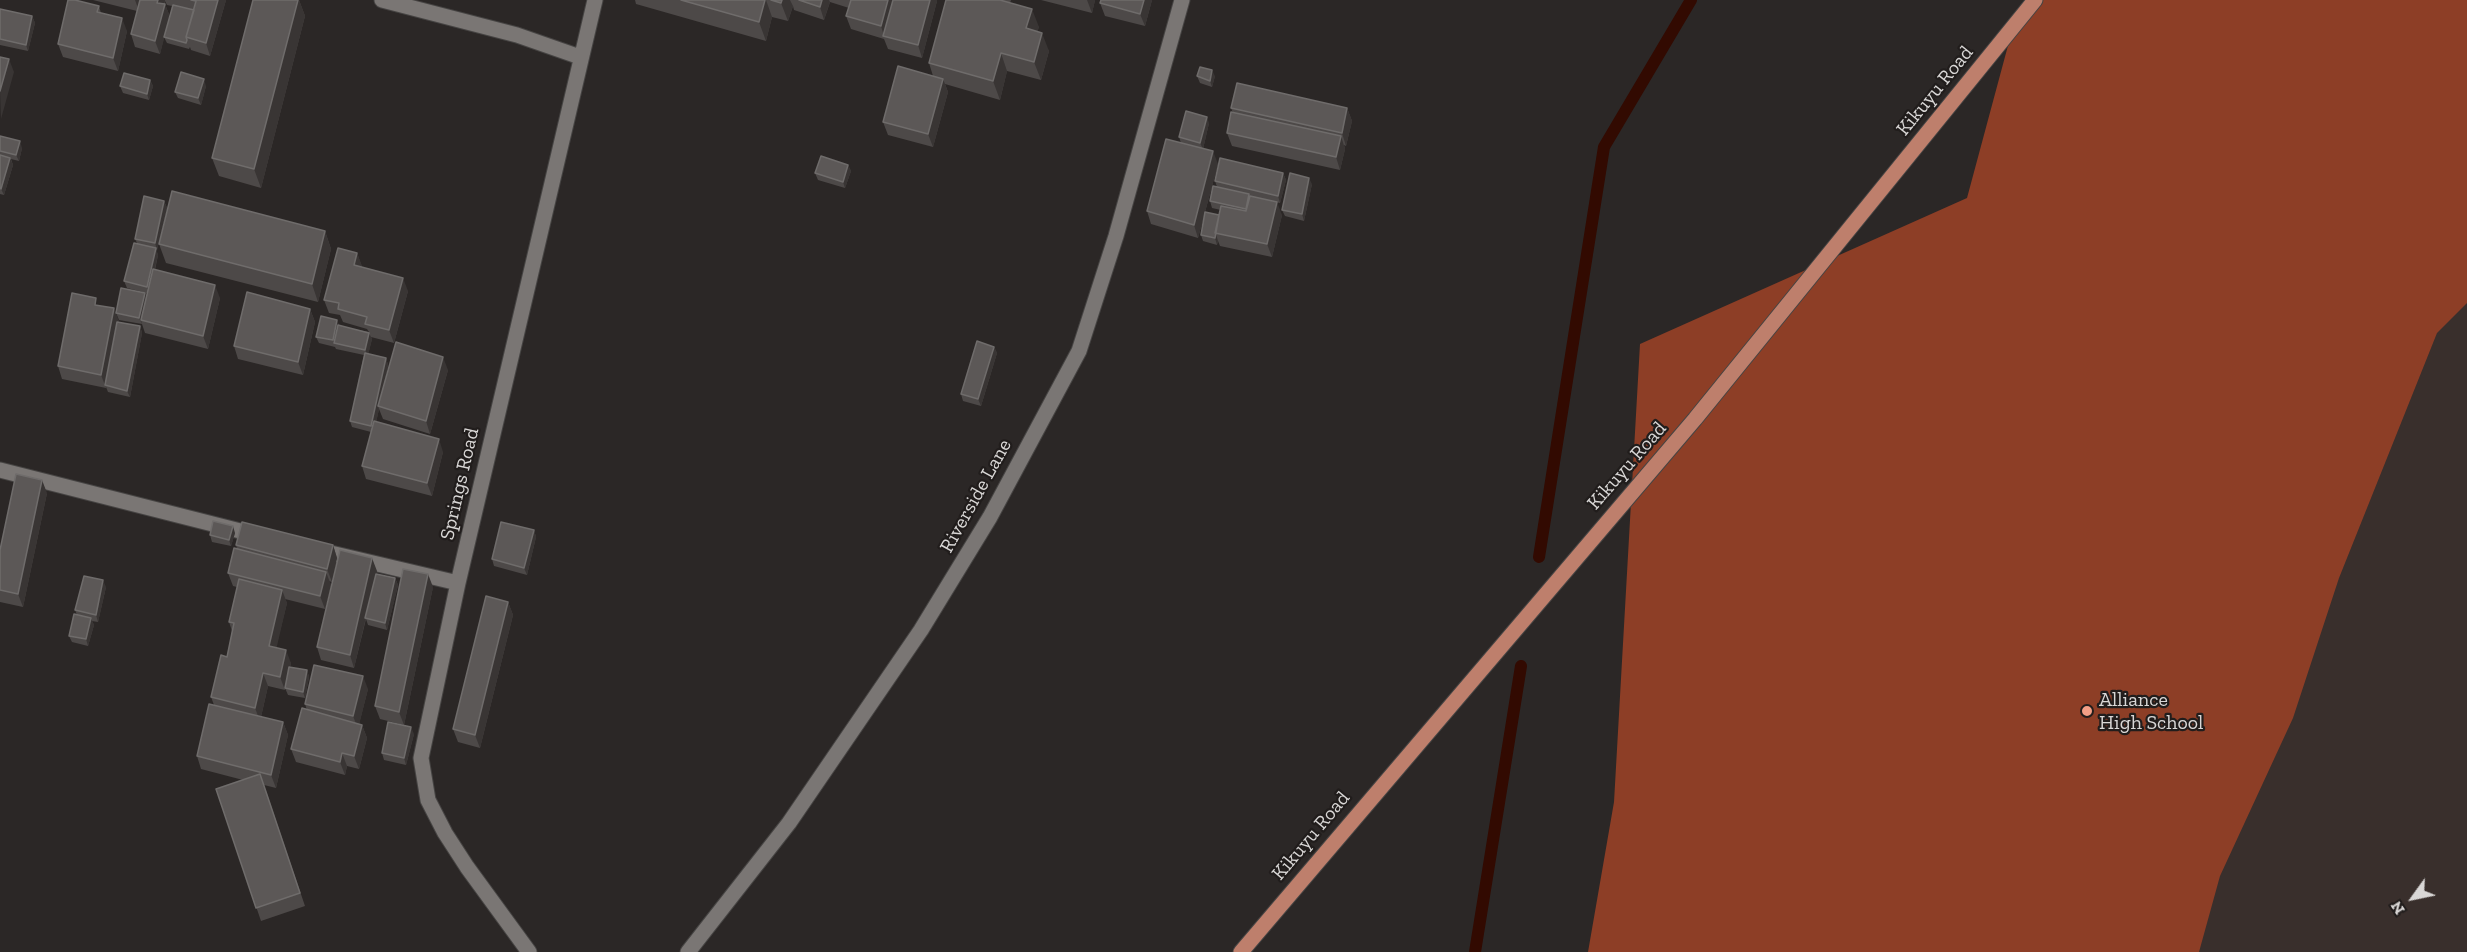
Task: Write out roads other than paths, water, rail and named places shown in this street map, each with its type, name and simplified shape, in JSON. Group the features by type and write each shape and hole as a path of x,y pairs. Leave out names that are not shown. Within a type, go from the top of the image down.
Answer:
{"main road":[{"name":"Kikuyu Road","path":"1241,952 1695,418 2035,0"}],"street":[{"path":"382,0 517,35 580,57"},
{"name":"Springs Road","path":"529,952 467,867 428,800 421,758 458,583 595,0"},
{"name":"Riverside Lane","path":"688,952 789,823 921,630 990,517 1079,351 1116,236 1182,0"},
{"path":"0,470 273,539"},
{"path":"307,548 458,583"}],"waterway":[{"path":"1539,557 1604,147 1691,0"},
{"path":"1475,952 1521,666"}],"place":[{"name":"Alliance High School","path":"2087,711"}]}
